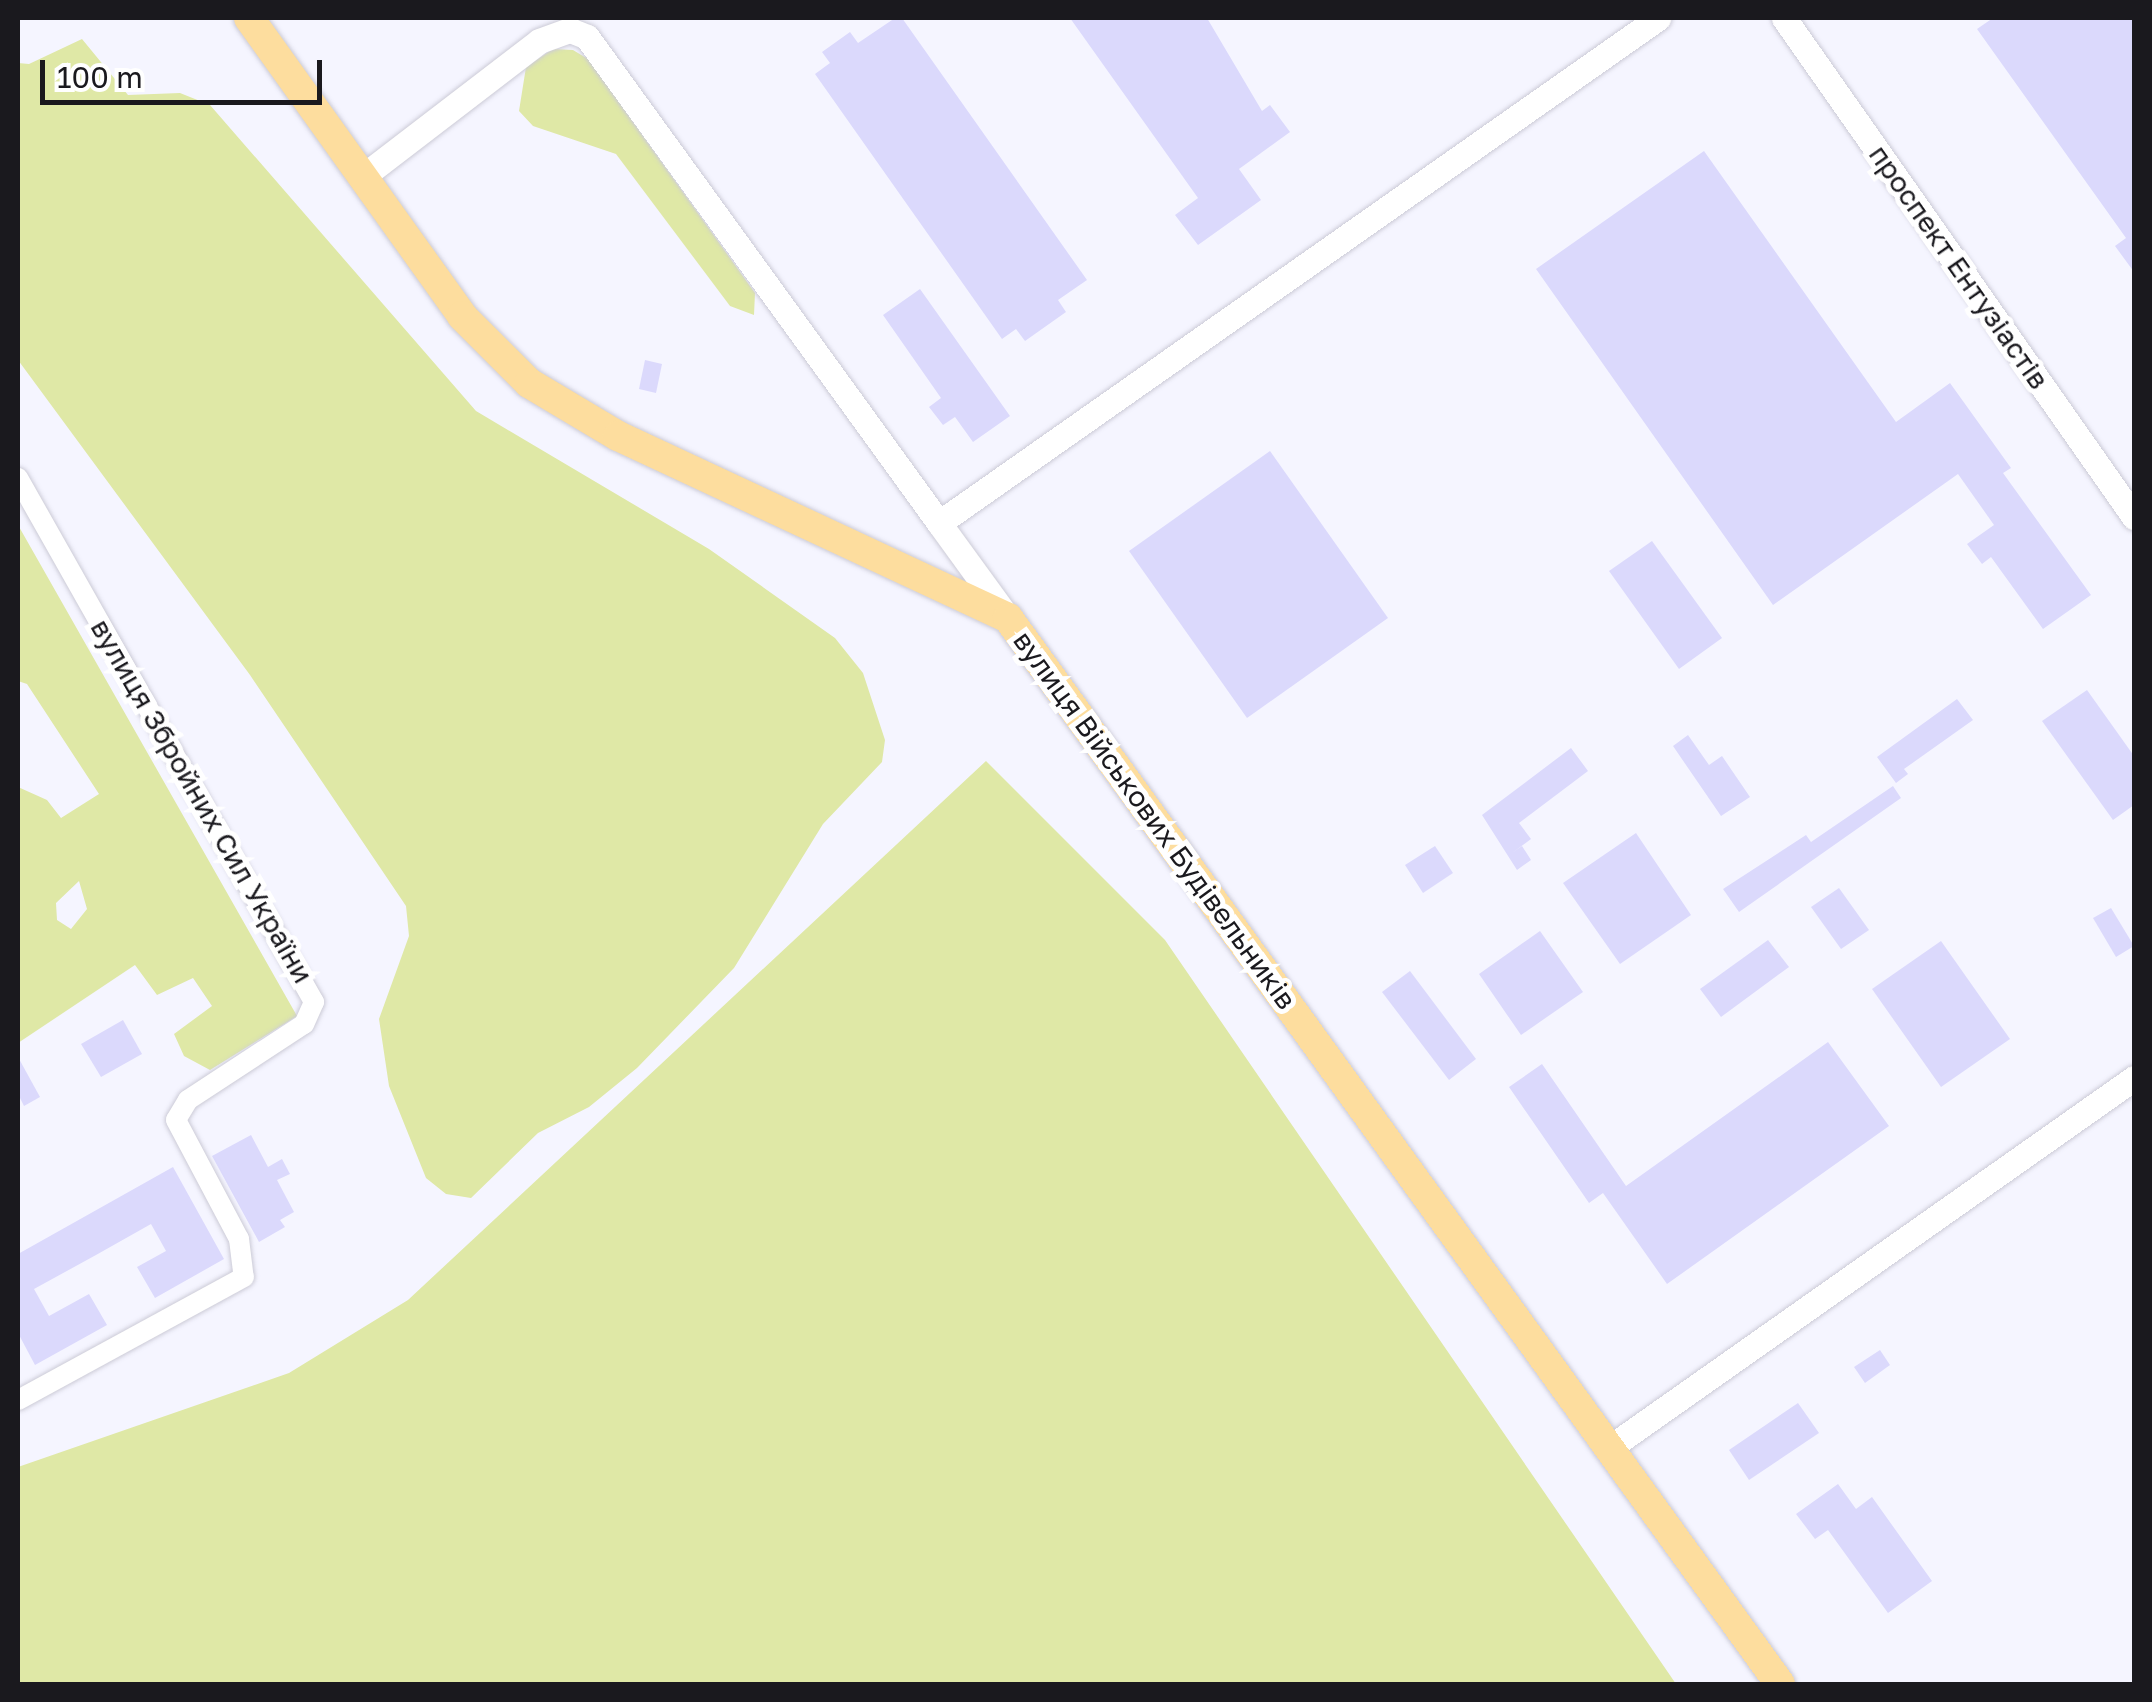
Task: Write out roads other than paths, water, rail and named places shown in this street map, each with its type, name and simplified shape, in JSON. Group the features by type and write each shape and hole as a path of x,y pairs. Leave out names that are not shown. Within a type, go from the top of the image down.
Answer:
{"main road":[{"name":"вулиця Військових Будівельників","path":"249,18 462,316 529,384 618,436 1008,618 1780,1684"}],"street":[{"path":"939,523 1658,18"},
{"name":"проспект Ентузіастів","path":"1784,18 2134,517"},
{"path":"362,177 538,41 570,30 587,36 1008,618"},
{"name":"вулиця Збройних Сил України","path":"18,478 314,1002 304,1024 188,1100 176,1120 240,1239 244,1277 18,1400"},
{"path":"1610,1448 2134,1078"}]}
